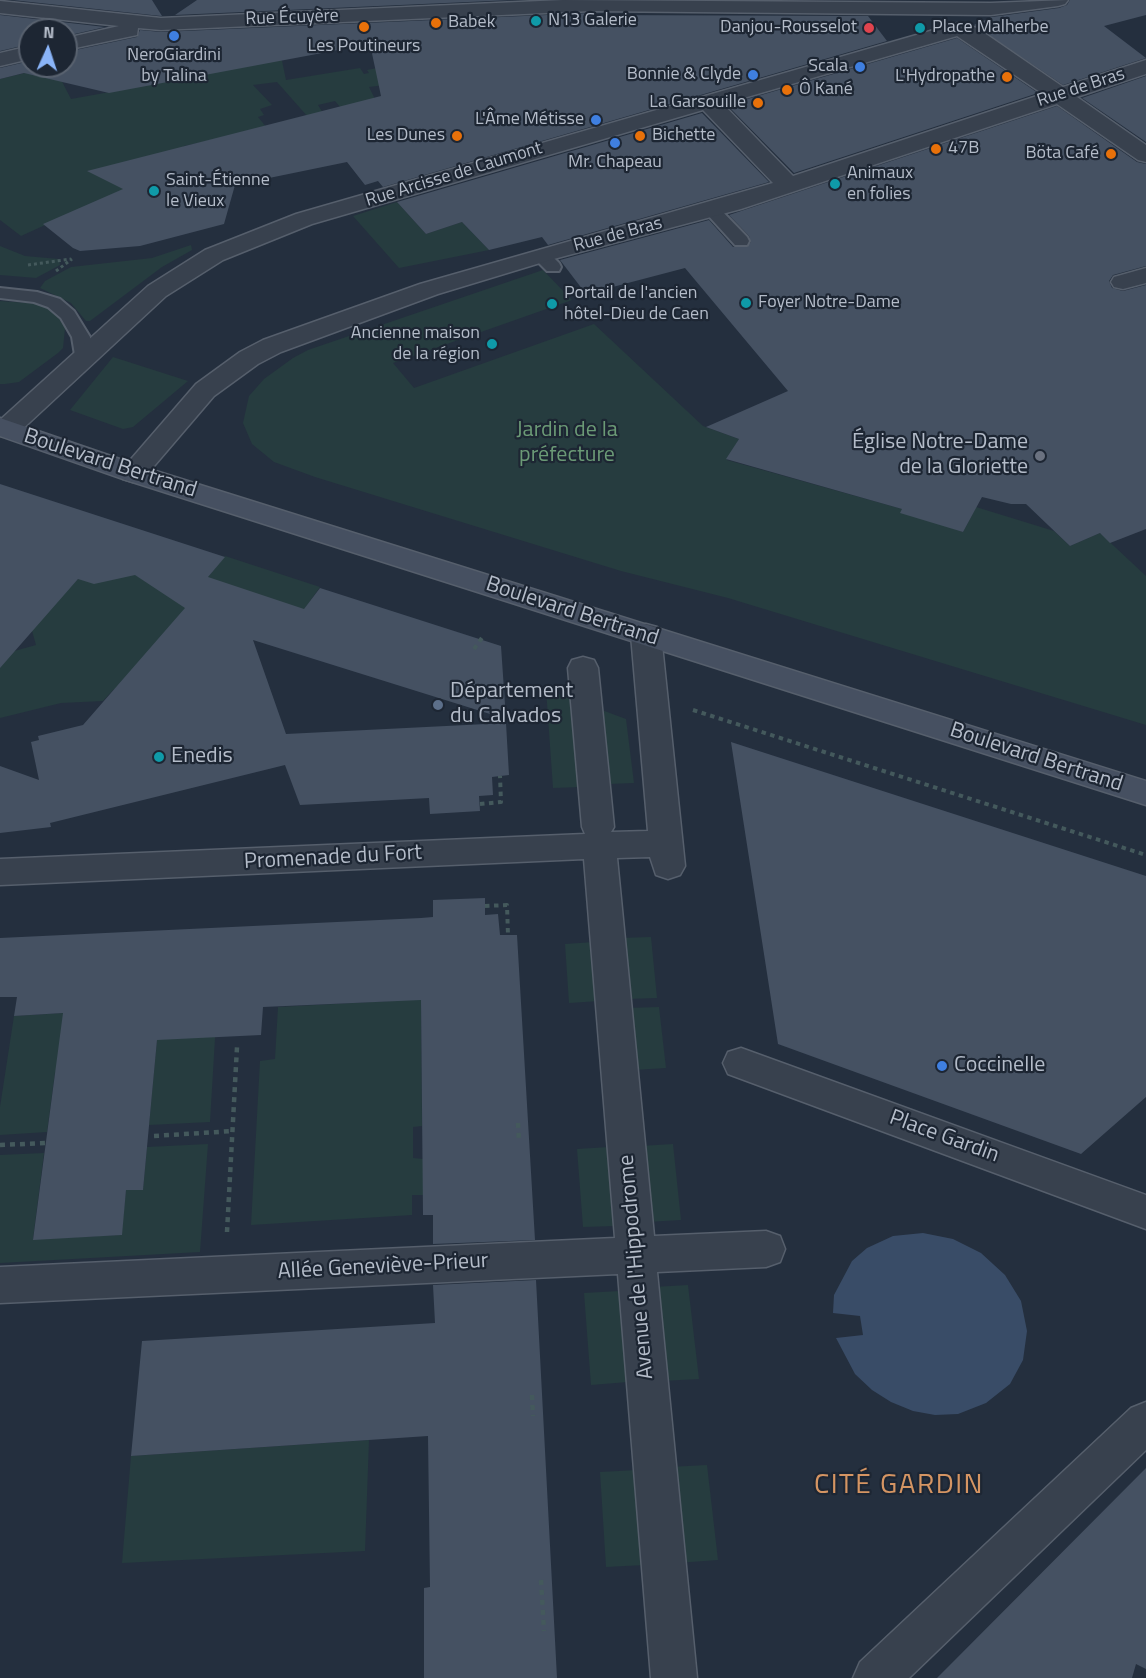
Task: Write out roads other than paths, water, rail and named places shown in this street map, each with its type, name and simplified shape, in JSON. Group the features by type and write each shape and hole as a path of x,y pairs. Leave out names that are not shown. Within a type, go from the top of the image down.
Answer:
{"main road":[{"name":"Boulevard Bertrand","path":"3,428 133,473 1146,793"}],"street":[{"name":"Rue Écuyère","path":"0,7 161,24 592,3 991,9 1048,1"},
{"path":"78,41 161,24"},
{"name":"Rue Arcisse de Caumont","path":"3,428 157,291 214,255 304,219 507,158 709,103 834,63 958,28 969,33 1059,95"},
{"path":"0,60 18,55"},
{"name":"Rue de Bras","path":"133,473 205,390 249,358 272,346 429,289 547,261 789,186 1146,68"},
{"path":"1059,95 1146,155"},
{"path":"709,103 789,186"},
{"name":"Promenade du Fort","path":"0,872 667,855 646,635"},
{"name":"Avenue de l'Hippodrome","path":"583,668 674,1678"},
{"name":"Place Gardin","path":"741,1063 1146,1212"},
{"name":"Allée Geneviève-Prieur","path":"0,1285 766,1248"},
{"path":"876,1678 1146,1422"}],"lane":[{"path":"712,210 741,241"},
{"path":"0,293 37,297 54,303 68,315 81,337 82,357"}],"water":[{"path":"923,1233 953,1239 981,1253 1005,1275 1021,1301 1027,1331 1023,1360 1010,1384 986,1403 958,1414 935,1415 913,1411 891,1402 872,1390 855,1374 836,1338 863,1335 860,1316 833,1313 834,1295 852,1261 867,1248 893,1236"}],"place":[{"name":"N13 Galerie","path":"536,21"},
{"name":"Babek","path":"436,23"},
{"name":"Les Poutineurs","path":"364,27"},
{"name":"Danjou-Rousselot","path":"869,28"},
{"name":"Place Malherbe","path":"920,28"},
{"name":"NeroGiardini by Talina","path":"174,36"},
{"name":"Scala","path":"860,67"},
{"name":"Bonnie & Clyde","path":"753,75"},
{"name":"L'Hydropathe","path":"1007,77"},
{"name":"Ô Kané","path":"787,90"},
{"name":"La Garsouille","path":"758,103"},
{"name":"L'Âme Métisse","path":"596,120"},
{"name":"Les Dunes","path":"457,136"},
{"name":"Bichette","path":"640,136"},
{"name":"Mr. Chapeau","path":"615,143"},
{"name":"47B","path":"936,149"},
{"name":"Böta Café","path":"1111,154"},
{"name":"Animaux en folies","path":"835,184"},
{"name":"Saint-Étienne le Vieux","path":"154,191"},
{"name":"Foyer Notre-Dame","path":"746,303"},
{"name":"Portail de l'ancien hôtel-Dieu de Caen","path":"552,304"},
{"name":"Ancienne maison de la région","path":"492,344"},
{"name":"Église Notre-Dame de la Gloriette","path":"1040,456"},
{"name":"Département du Calvados","path":"438,705"},
{"name":"Enedis","path":"159,757"},
{"name":"Coccinelle","path":"942,1066"}],"district":[{"name":"CITÉ GARDIN","path":"899,1486"}],"park label":[{"name":"Jardin de la préfecture","path":"567,444"}]}
